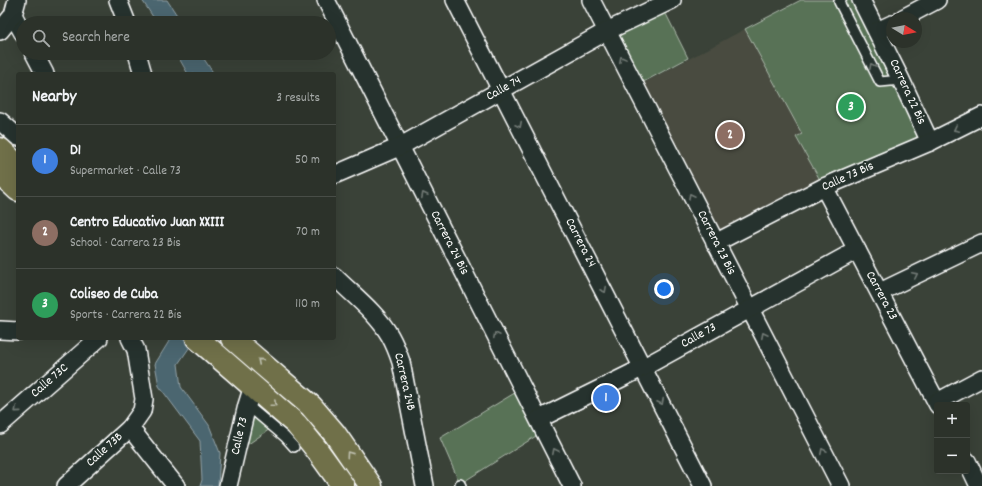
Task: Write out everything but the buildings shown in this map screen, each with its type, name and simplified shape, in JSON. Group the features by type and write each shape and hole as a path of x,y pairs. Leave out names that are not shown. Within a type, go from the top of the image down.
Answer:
{"main road":[{"path":"0,149 16,164"},
{"path":"0,173 16,188"},
{"path":"234,340 311,406 335,434 371,486"},
{"path":"205,345 250,395 296,424 343,486"}],"street":[{"path":"118,0 124,16"},
{"name":"Carrera 24 Bis","path":"326,0 334,16"},
{"name":"Carrera 24","path":"455,0 644,367 703,486"},
{"name":"Carrera 23 Bis","path":"591,0 841,486"},
{"name":"Calle 74","path":"336,174 399,146 607,31 672,0"},
{"name":"Carrera 22 Bis","path":"861,0 885,28 902,80 930,142"},
{"path":"914,12 937,0"},
{"path":"0,31 15,7"},
{"name":"Carrera 24 Bis","path":"336,20 572,486"},
{"path":"38,60 44,72"},
{"path":"139,60 142,72"},
{"name":"Calle 73 Bis","path":"715,243 824,187 930,142 982,116"},
{"path":"0,121 16,135"},
{"name":"Carrera 23","path":"824,187 937,402"},
{"path":"880,292 982,243"},
{"name":"Calle 73","path":"538,419 644,367 857,250"},
{"name":"Carrera 24B","path":"336,278 380,321 396,347 401,362 425,486"},
{"path":"0,330 16,332"},
{"name":"Calle 73C","path":"0,425 97,340"},
{"name":"Calle 73B","path":"66,486 130,428 142,411 144,399 136,350 131,340"},
{"path":"941,402 982,378"},
{"name":"Calle 73","path":"228,486 250,395"},
{"path":"130,428 176,486"},
{"path":"970,467 980,486"}],"lane":[{"path":"841,0 839,2 880,82 902,80"},
{"path":"250,395 294,447"}],"shaded area":[{"path":"745,29 802,134 796,137 824,187 715,243 636,87"}],"green space":[{"path":"801,0 861,0 930,142 824,187 796,137 802,134 745,29"},
{"path":"662,6 688,58 636,86 607,31"},
{"path":"523,388 544,431 460,484 440,438"},
{"path":"252,414 270,429 244,447"}],"water":[{"path":"142,0 167,0 177,16 152,16"},
{"path":"180,60 205,60 213,72 187,72"},
{"path":"170,340 195,340 178,364 181,387 209,425 220,453 218,486 200,486 202,480 200,441 159,386 155,364"}],"place":[{"name":"Coliseo de Cuba","path":"851,107"},
{"name":"Centro Educativo Juan XXIII","path":"730,135"},
{"name":"D1","path":"606,398"}]}
